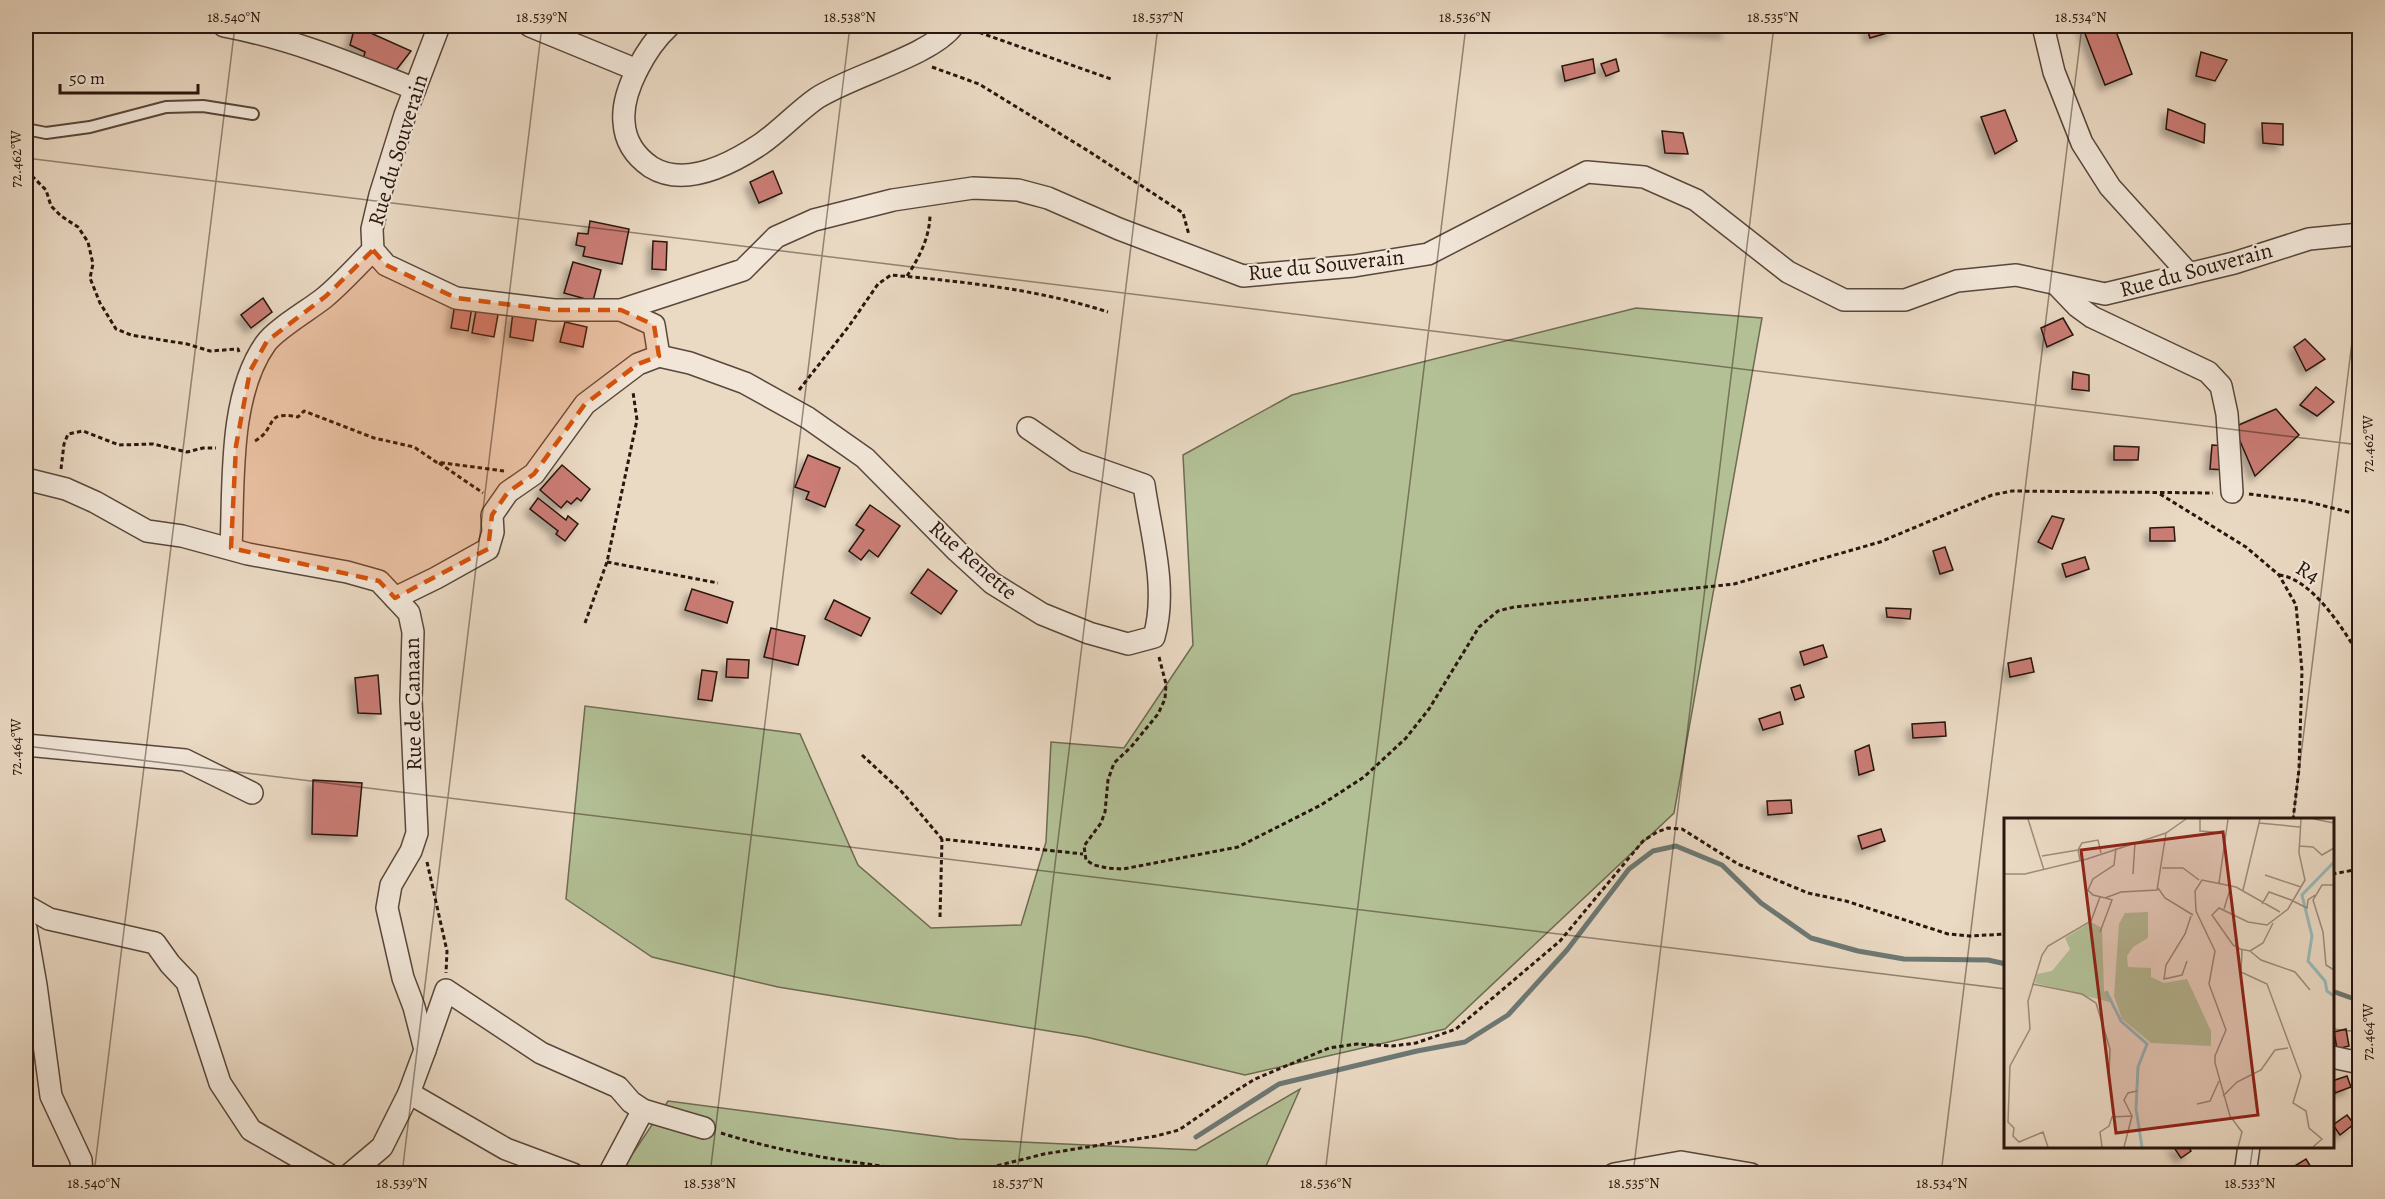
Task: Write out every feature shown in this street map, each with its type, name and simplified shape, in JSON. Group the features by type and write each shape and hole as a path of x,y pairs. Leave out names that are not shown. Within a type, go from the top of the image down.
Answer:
{"street":[{"path":"224,26 268,34 309,46 415,90"},
{"name":"Rue du Souverain","path":"439,26 380,195 372,229 373,250 386,266 456,298 554,310 621,310 742,270 776,237 814,220 893,200 973,188 1018,190 1048,198 1187,256 1243,276 1354,266 1428,254 1587,172 1644,177 1696,200 1788,272 1844,300 1905,300 1957,282 2016,275 2105,294 2234,263 2309,239 2360,234"},
{"path":"530,26 637,70"},
{"path":"669,26 637,70 623,110 624,132 632,149 643,162 657,170 678,175 695,174 740,157 762,143 817,98 858,76 905,57 950,29"},
{"path":"2043,26 2054,72 2082,143 2110,188 2189,274"},
{"path":"231,548 236,446 244,393 250,371 267,341 326,296 373,250"},
{"path":"2057,285 2077,306 2092,317 2208,372 2221,386 2227,414 2232,492"},
{"path":"395,598 488,549 493,532 492,515 499,504 508,492 534,474 585,404 630,369 659,356 654,325 621,310"},
{"name":"Rue Renette","path":"659,356 690,363 745,383 808,418 865,458 992,583 1041,614 1089,633 1128,644 1154,637"},
{"path":"1028,428 1076,461 1144,485 1159,586 1159,620 1154,637"},
{"name":"Rue de Canaan","path":"26,479 58,487 95,502 147,531 182,536 248,554 347,572 379,581 409,613 413,632 411,700 417,833 411,851 391,885 387,908 403,978 414,1007 425,1050"},
{"path":"26,745 185,760 252,793"},
{"path":"26,906 49,920 154,943 187,982 220,1083 251,1130 327,1173"},
{"path":"26,927 34,1037 51,1096 81,1160 82,1173"},
{"path":"350,1173 382,1147 409,1093 446,990 541,1053 618,1087 631,1102 643,1110 704,1128"},
{"path":"2334,1057 2360,1063"},
{"path":"409,1093 506,1149 573,1173"},
{"path":"609,1173 643,1110"},
{"path":"2245,1173 2249,1148"},
{"path":"1614,1173 1681,1162 1751,1173"}],"lane":[{"path":"26,129 46,133 90,127 166,107 203,106 253,114"}],"path":[{"path":"950,29 964,36 975,31 1112,79"},
{"path":"905,57 978,84 1090,152 1183,213 1189,234 1187,256"},
{"path":"26,162 33,176 46,190 51,206 78,227 87,242 93,264 90,278 100,303 116,329 131,335 187,344 210,351 238,350 240,359 250,371"},
{"path":"907,276 920,255 930,223 930,194"},
{"path":"786,406 849,326 878,284 891,274 1020,290 1070,300 1108,312"},
{"path":"585,623 607,562 637,420 630,369"},
{"path":"58,487 64,444 68,434 82,431 119,445 153,444 187,452 252,442 262,436 275,417 284,414 298,417 304,411 374,438 414,447 499,504"},
{"path":"436,462 507,471"},
{"path":"1154,637 1166,684 1165,699 1158,714 1131,747 1114,763 1108,780 1105,812 1101,823 1084,846 1083,854 1086,860 1094,865 1123,868 1238,847 1322,804 1364,777 1406,738 1429,709 1470,639 1489,617 1498,611 1514,607 1734,584 1880,542 1992,495 2012,491 2160,494 2232,492 2305,501 2360,515"},
{"path":"2160,494 2246,547 2279,575 2296,605 2302,671 2299,769 2293,818"},
{"path":"607,562 718,583"},
{"name":"R4","path":"2279,575 2291,576 2311,589 2342,629 2360,658"},
{"path":"862,754 902,792 942,839 940,917"},
{"path":"953,1173 984,1169 1044,1154 1156,1136 1179,1130 1255,1080 1329,1048 1357,1044 1392,1046 1416,1042 1456,1029 1560,941 1643,841 1668,828 1682,829 1738,864 1808,893 1846,901 1948,934 1970,936 2004,934"},
{"path":"417,833 431,873 436,910 447,951 446,990"},
{"path":"942,839 1083,854"},
{"path":"2334,874 2360,869"},
{"path":"704,1128 759,1145 897,1168 946,1173"}],"highlighted area":[{"path":"373,250 386,265 456,298 554,310 621,310 654,325 659,356 638,364 585,404 534,474 508,492 492,515 488,549 395,598 379,581 231,548 236,446 250,371 267,341 326,296"}],"green space":[{"path":"1636,308 1762,318 1674,813 1445,1029 1245,1075 1086,1037 778,987 652,957 566,899 585,706 800,734 858,865 931,928 1021,925 1046,842 1051,742 1124,748 1193,645 1183,455 1292,395"},
{"path":"1300,1089 1263,1173 619,1174 668,1101 958,1139 1196,1150"}],"building":[{"path":"355,26 411,51 393,74 363,60 365,52 350,45"},
{"path":"1670,26 1725,26 1727,33 1669,29"},
{"path":"1866,26 1893,26 1894,31 1870,38"},
{"path":"2082,26 2114,26 2132,74 2105,85"},
{"path":"2201,52 2227,60 2215,81 2196,76"},
{"path":"1593,59 1595,73 1565,81 1562,66"},
{"path":"1616,59 1619,71 1606,76 1601,64"},
{"path":"2168,109 2205,124 2204,143 2166,129"},
{"path":"2005,110 2017,141 1995,154 1981,117"},
{"path":"2262,123 2283,124 2283,145 2263,143"},
{"path":"1662,131 1683,133 1688,154 1665,153"},
{"path":"773,171 782,193 759,203 750,182"},
{"path":"590,221 629,229 622,264 583,256 585,247 576,245 578,233 588,234"},
{"path":"653,241 667,242 666,270 652,269"},
{"path":"573,262 601,270 593,301 564,293"},
{"path":"263,298 272,312 251,328 241,315"},
{"path":"456,298 473,301 468,331 451,328"},
{"path":"477,305 499,309 494,337 472,333"},
{"path":"513,312 537,315 533,341 510,337"},
{"path":"2063,318 2073,335 2047,347 2041,328"},
{"path":"565,322 587,327 583,347 560,342"},
{"path":"2305,339 2325,359 2306,371 2294,347"},
{"path":"2073,372 2089,375 2089,391 2072,389"},
{"path":"2316,387 2334,402 2317,416 2300,405"},
{"path":"2276,409 2299,435 2255,476 2234,427"},
{"path":"2212,445 2225,446 2224,470 2210,469"},
{"path":"2114,446 2139,447 2138,460 2114,460"},
{"path":"808,455 840,468 825,507 806,499 809,492 795,487"},
{"path":"562,465 590,489 581,501 577,498 571,504 567,501 561,508 540,490"},
{"path":"538,498 566,520 568,516 578,524 565,541 556,534 558,531 530,509"},
{"path":"870,505 900,526 878,557 869,550 861,560 849,551 864,530 856,525"},
{"path":"2052,516 2064,519 2052,549 2038,542"},
{"path":"2174,527 2175,541 2150,541 2150,528"},
{"path":"1945,547 1953,570 1940,574 1933,551"},
{"path":"2085,557 2089,569 2066,577 2062,564"},
{"path":"928,569 957,591 941,614 911,593"},
{"path":"692,589 733,602 727,623 685,610"},
{"path":"834,600 870,618 861,636 825,619"},
{"path":"1886,608 1911,609 1910,619 1887,617"},
{"path":"771,628 805,636 798,665 764,657"},
{"path":"1823,645 1827,657 1804,665 1800,652"},
{"path":"2031,658 2034,672 2010,677 2008,663"},
{"path":"727,659 749,660 748,678 726,677"},
{"path":"702,670 717,672 712,701 698,699"},
{"path":"378,675 381,714 358,713 355,678"},
{"path":"1800,685 1804,697 1795,700 1791,688"},
{"path":"1780,712 1783,724 1763,730 1759,719"},
{"path":"1945,722 1946,736 1913,738 1912,724"},
{"path":"1869,745 1874,770 1859,775 1855,751"},
{"path":"313,780 362,783 357,836 312,834"},
{"path":"1791,800 1792,813 1768,815 1767,801"},
{"path":"1881,829 1885,841 1862,849 1858,836"},
{"path":"2346,1029 2349,1046 2337,1049 2334,1032"},
{"path":"2347,1076 2351,1087 2335,1093 2334,1080"},
{"path":"2347,1115 2354,1124 2340,1135 2334,1124"},
{"path":"2174,1148 2189,1148 2191,1151 2181,1158"},
{"path":"2306,1159 2315,1174 2297,1174 2293,1167"}],"waterway":[{"path":"1196,1137 1279,1084 1465,1042 1508,1015 1567,950 1629,869 1653,851 1676,846 1722,865 1761,903 1811,938 1858,951 1904,959 1988,960 2004,964"},
{"path":"2334,992 2360,1001"}]}
